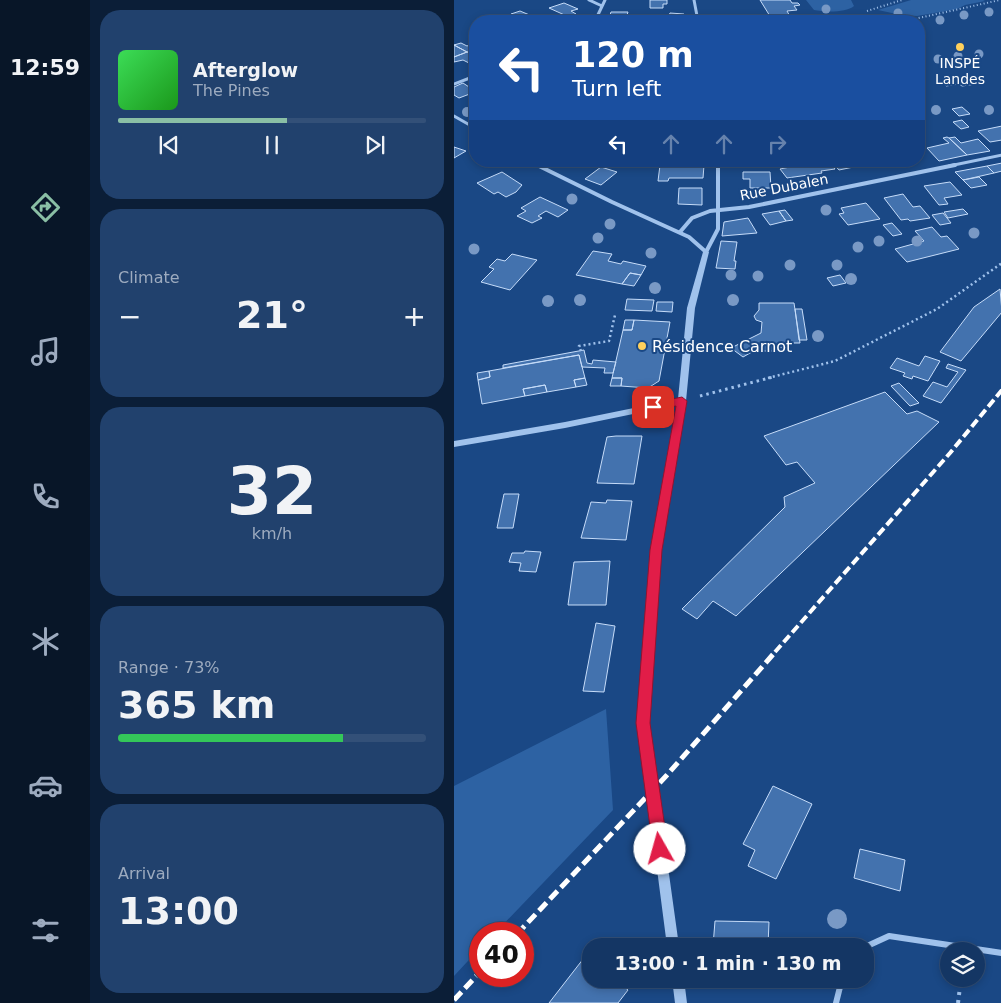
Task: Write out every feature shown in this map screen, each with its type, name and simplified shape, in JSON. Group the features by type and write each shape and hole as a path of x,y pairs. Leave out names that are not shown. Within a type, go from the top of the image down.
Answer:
{"street":[{"path":"589,0 602,6"},
{"path":"598,15 605,0"},
{"path":"694,0 697,15"},
{"path":"454,84 469,78"},
{"path":"454,116 469,125"},
{"name":"Rue Dubalen","path":"680,232 690,218 718,210 749,207 1001,155"},
{"path":"542,167 612,202 680,232 689,237 706,252"},
{"path":"672,938 643,723 656,550 682,401 691,308 706,252 718,229 718,167"},
{"path":"454,444 682,401"},
{"path":"874,942 889,936 1001,953"},
{"path":"679,988 681,1003"},
{"path":"836,1003 838,988"}],"path":[{"path":"867,11 902,0"},
{"path":"925,17 1000,0"},
{"path":"682,401 835,360 937,309 1001,263"},
{"path":"581,350 580,346 609,341 615,316"},
{"path":"958,1003 959,987"}],"shaded area":[{"path":"806,0 851,0 854,6 840,11 818,11 814,10"},
{"path":"911,0 985,1 965,5 957,9 923,15 901,15 878,10"},
{"path":"606,709 613,810 506,922 469,922 469,960 454,976 454,786"}],"building":[{"path":"650,0 667,0 667,4 663,4 663,8 650,8"},
{"path":"760,0 790,0 792,3 800,5 794,6 797,10 787,11 789,15 769,15"},
{"path":"564,3 578,9 571,11 576,14 565,15 549,8"},
{"path":"520,11 530,15 513,15 511,14"},
{"path":"611,12 628,12 627,15 610,15"},
{"path":"670,13 684,14 684,15 669,15"},
{"path":"461,43 469,45 469,51 467,52 454,45"},
{"path":"454,45 467,52 454,57"},
{"path":"467,52 469,53 469,63 463,60 454,62 454,57"},
{"path":"970,79 976,84 946,86 943,83"},
{"path":"463,83 469,87 469,94 459,98 454,95 454,87"},
{"path":"962,107 970,114 959,116 952,109"},
{"path":"962,120 969,127 961,129 953,122"},
{"path":"1002,126 1002,140 990,142 978,131"},
{"path":"947,137 967,155 939,161 927,148 949,143 943,138"},
{"path":"955,137 961,143 978,139 990,151 967,155 949,138"},
{"path":"454,147 466,151 454,158"},
{"path":"1002,163 1002,171 994,173 987,166"},
{"path":"987,166 994,173 963,180 955,172"},
{"path":"601,167 617,172 601,185 585,179"},
{"path":"660,167 704,167 703,178 669,178 668,181 658,181"},
{"path":"790,167 834,167 835,169 821,171 822,173 787,178 780,169"},
{"path":"836,167 854,167 839,170"},
{"path":"502,172 522,185 516,192 506,197 498,192 494,194 477,183"},
{"path":"743,172 770,172 771,188 750,188 750,179 743,179"},
{"path":"979,177 987,185 971,188 963,180"},
{"path":"950,182 962,195 944,198 948,204 939,205 924,186"},
{"path":"679,188 702,188 702,205 678,204"},
{"path":"903,194 913,207 920,206 930,218 910,221 908,219 901,220 884,198"},
{"path":"540,197 568,210 558,217 546,211 538,216 542,218 532,223 517,216 526,211 521,208"},
{"path":"866,203 880,219 848,225 839,214 844,213 841,208"},
{"path":"963,209 968,214 948,218 944,212"},
{"path":"785,210 793,220 786,221 779,211"},
{"path":"779,211 786,221 770,225 762,214"},
{"path":"943,213 951,223 940,225 932,215"},
{"path":"748,218 757,233 722,236 724,222"},
{"path":"892,223 902,234 893,236 883,225"},
{"path":"932,227 941,237 947,236 959,249 907,262 895,249 924,241 915,231"},
{"path":"721,241 737,242 734,261 736,261 735,269 716,268"},
{"path":"593,251 612,254 608,261 621,264 623,261 646,266 641,275 630,273 622,284 576,275"},
{"path":"512,254 537,260 510,290 481,282 494,269 489,267 497,259 505,261"},
{"path":"630,273 641,275 634,286 622,284"},
{"path":"840,275 846,283 833,286 827,278"},
{"path":"1000,289 1002,312 961,361 940,352 974,307"},
{"path":"627,299 654,300 652,311 625,310"},
{"path":"657,302 673,302 672,312 656,311"},
{"path":"759,303 794,303 800,343 785,343 785,348 774,347 775,351 762,351 759,348 743,357 731,348 761,333 762,322 756,320 754,316 759,310"},
{"path":"795,309 802,309 807,340 799,340"},
{"path":"625,320 634,320 632,330 623,330"},
{"name":"Résidence Carnot","path":"634,320 670,322 659,381 648,388 621,386 622,378 612,378 623,330 632,330"},
{"path":"584,350 587,363 592,364 593,360 616,362 613,373 604,373 605,368 582,367 579,355 503,368 503,365"},
{"path":"579,355 585,378 574,380 576,387 547,392 545,385 523,389 525,396 482,404 478,380 490,377 489,371"},
{"path":"925,356 940,361 928,381 913,376 912,379 903,376 905,373 890,368 897,358 919,366"},
{"path":"948,364 966,370 941,403 923,396 933,382 947,387 958,372 946,368"},
{"path":"489,371 490,377 478,380 477,373"},
{"path":"585,378 587,385 576,387 574,380"},
{"path":"612,378 622,378 621,386 610,386"},
{"path":"899,383 919,403 910,406 891,386"},
{"path":"545,385 547,392 525,396 523,389"},
{"path":"885,392 907,414 917,411 939,422 736,616 713,601 697,619 682,609 785,507 784,497 815,483 797,462 786,465 764,436"},
{"path":"642,436 634,484 597,483 607,437"},
{"path":"504,494 519,494 513,528 497,528"},
{"path":"607,500 632,501 626,540 581,538 591,502 606,503"},
{"path":"525,551 541,552 536,572 519,571 521,563 509,562 512,553 524,553"},
{"path":"610,561 606,605 568,605 574,562"},
{"path":"596,623 615,626 604,692 583,691"},
{"path":"773,786 812,804 776,879 748,866 755,850 743,844"},
{"path":"860,849 905,860 900,891 854,878"},
{"path":"715,921 769,922 768,938 714,938"},
{"path":"582,960 582,988 626,988 628,990 618,1003 549,1003"}],"railway":[{"path":"775,652 950,453 1002,390"},
{"path":"528,922 667,775 776,651"},
{"path":"454,1000 469,984"}],"place":[{"name":"INSPÉ Landes","path":"960,47"},
{"name":"Résidence Carnot","path":"642,346"}],"route":[{"path":"653,407 682,401 656,550 647,644 643,723 660,849"}]}
